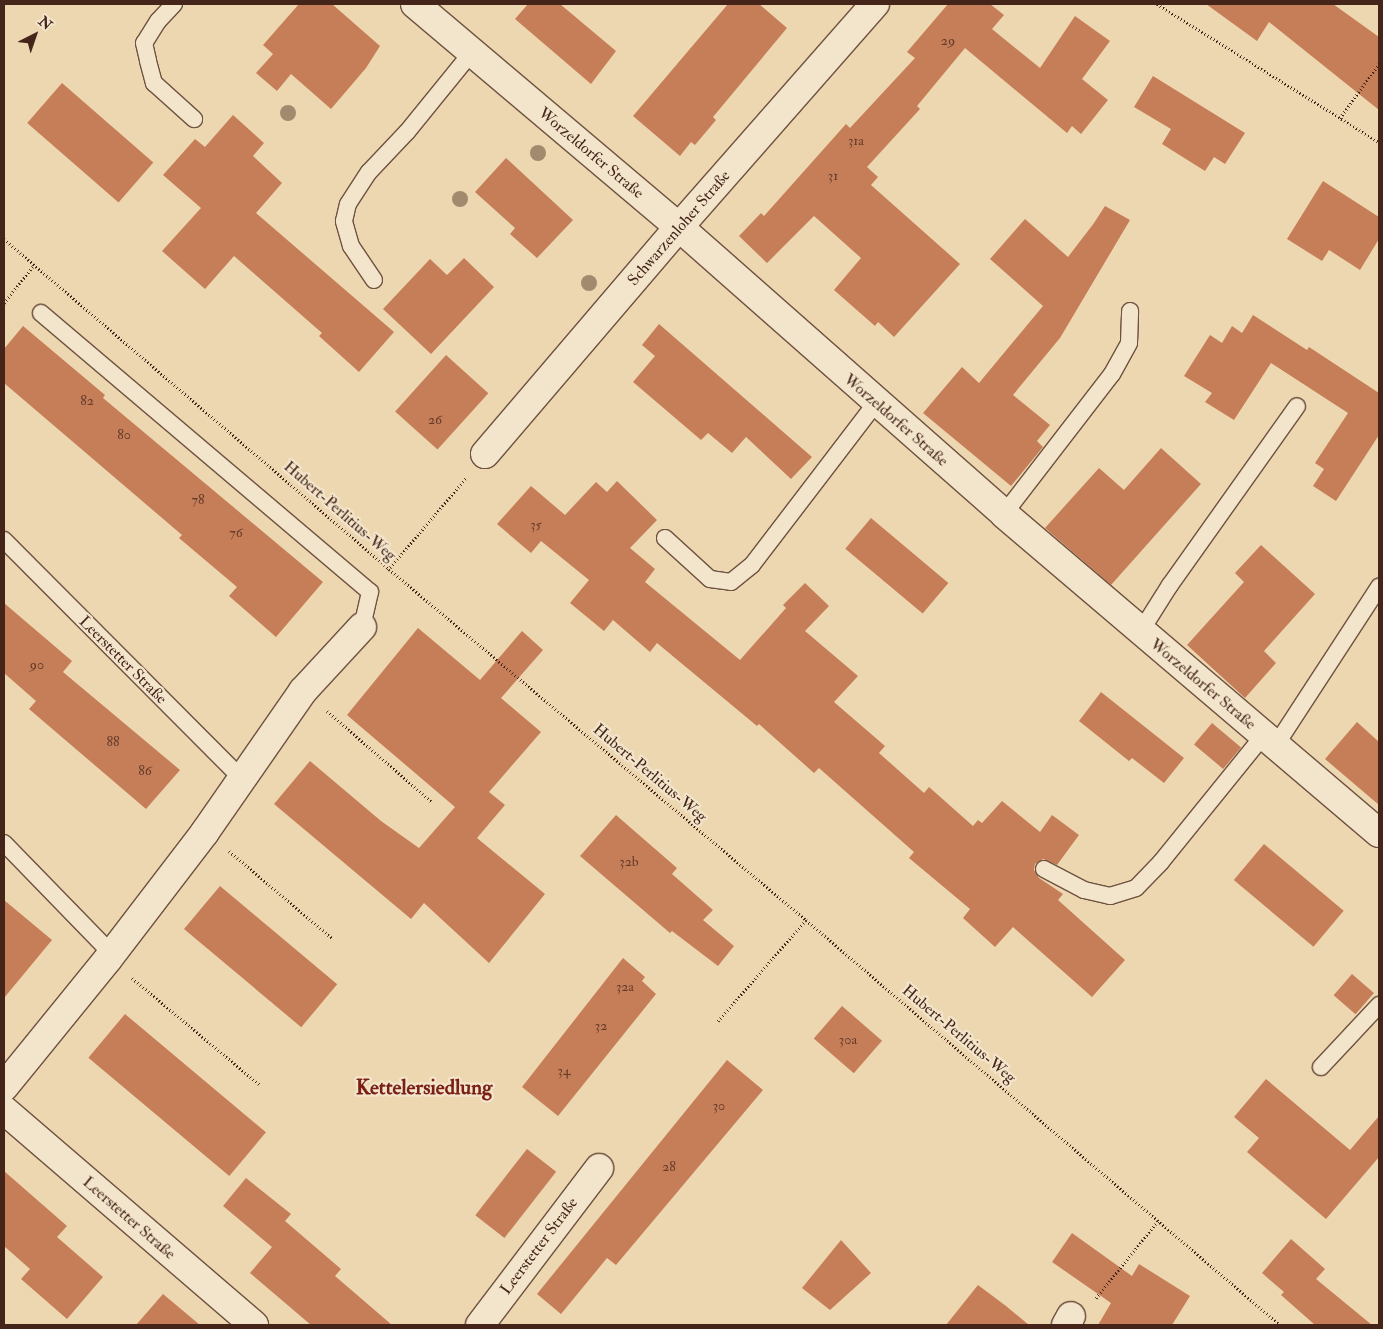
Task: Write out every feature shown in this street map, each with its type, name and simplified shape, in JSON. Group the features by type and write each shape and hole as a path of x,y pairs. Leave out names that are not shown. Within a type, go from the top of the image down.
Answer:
{"street":[{"name":"Worzeldorfer Straße","path":"415,4 679,227 876,403 1004,514 1379,833"},
{"name":"Schwarzenloher Straße","path":"485,454 679,227 875,4"},
{"path":"4,1088 110,956 205,832 304,691 362,627"},
{"name":"Leerstetter Straße","path":"4,1110 254,1325"},
{"name":"Leerstetter Straße","path":"480,1325 599,1168"}],"lane":[{"path":"174,4 158,21 144,43 154,83 194,119"},
{"path":"374,280 351,246 344,221 348,204 369,172 407,132 472,52"},
{"path":"1004,514 1112,374 1129,343 1130,311"},
{"path":"41,313 370,592 362,627"},
{"path":"666,538 710,579 731,582 752,565 876,403"},
{"path":"1141,630 1170,585 1297,406"},
{"name":"Leerstetter Straße","path":"4,540 242,780"},
{"path":"1044,869 1084,890 1110,896 1136,888 1270,740 1379,587"},
{"path":"4,843 110,956"},
{"path":"1321,1067 1379,1005"}],"path":[{"path":"1157,4 1379,142"},
{"path":"1340,118 1379,64"},
{"name":"Hubert-Perlitius-Weg","path":"4,239 389,569 806,920 1280,1325"},
{"path":"4,302 34,264"},
{"path":"370,592 485,454"},
{"path":"304,691 432,802"},
{"path":"205,832 332,939"},
{"path":"718,1021 806,920"},
{"path":"110,956 261,1086"},
{"path":"1068,1321 1083,1314 1158,1221"}],"building":[{"path":"299,4 332,4 380,46 366,68 331,109 291,74 277,91 256,73 273,54 263,45"},
{"path":"528,4 560,4 616,51 591,84 515,19"},
{"path":"728,4 759,4 787,28 713,117 716,120 695,145 691,142 680,156 633,116"},
{"path":"948,4 990,4 1004,15 992,29 1040,68 1075,16 1110,41 1082,79 1108,100 1081,134 1072,126 1067,133 965,48 917,106 920,109 867,167 878,177 871,185 960,264 894,337 878,322 875,326 834,290 861,258 814,216 767,263 739,236 761,213 764,216 846,124 850,128 915,58 907,52"},
{"path":"1206,4 1333,4 1379,37 1379,110 1269,22 1257,41"},
{"path":"1153,76 1245,133 1225,164 1214,157 1205,171 1162,144 1171,129 1134,107"},
{"path":"62,83 153,162 119,202 27,123"},
{"path":"233,115 264,143 253,156 282,183 256,213 394,332 359,372 319,336 322,333 234,256 205,289 162,251 201,208 163,175 195,139 205,147"},
{"path":"506,158 573,220 537,258 510,234 515,228 475,192"},
{"path":"1323,181 1379,217 1379,239 1360,270 1329,250 1322,261 1287,239"},
{"path":"1105,206 1130,220 1060,338 1013,395 1050,425 1037,441 1043,447 1011,486 923,413 962,367 979,383 1043,306 990,259 1025,219 1068,257"},
{"path":"464,258 494,287 431,354 383,309 430,259 447,275"},
{"path":"1253,315 1307,350 1309,347 1379,393 1379,435 1336,501 1313,486 1324,469 1315,463 1348,413 1271,363 1234,420 1205,402 1212,393 1184,376 1210,335 1222,343 1232,326 1242,333"},
{"path":"659,324 812,457 791,479 746,437 732,453 708,433 701,440 633,382 655,356 642,345"},
{"path":"23,326 105,395 103,398 323,582 276,637 229,596 237,587 179,538 182,535 4,383 4,349"},
{"path":"446,355 488,393 438,450 395,411"},
{"path":"1161,448 1201,484 1111,585 1045,528 1099,468 1124,490"},
{"path":"617,481 657,520 630,548 655,569 645,582 740,660 786,608 783,605 805,583 829,606 805,631 858,676 834,702 885,746 879,753 924,793 929,787 973,826 978,820 982,823 1002,801 1040,832 1052,815 1079,835 1057,865 1043,859 1035,864 1034,870 1039,878 1063,894 1058,900 1125,960 1092,997 1013,927 995,947 963,918 970,909 909,858 914,852 819,768 814,773 759,724 757,726 657,643 650,652 613,620 604,631 570,603 589,580 541,541 531,553 497,524 531,486 565,515 596,482 607,492"},
{"path":"871,518 948,583 923,614 845,549"},
{"path":"1261,545 1315,594 1264,651 1276,663 1245,698 1187,645 1244,582 1235,573"},
{"path":"4,603 72,661 63,672 180,770 146,809 29,709 36,701 4,673"},
{"path":"418,628 480,680 522,631 543,650 501,698 541,732 489,792 505,805 477,838 545,894 489,963 424,903 411,919 274,804 310,761 381,821 419,848 455,807 347,715"},
{"path":"1101,692 1184,758 1164,783 1132,758 1129,761 1079,721"},
{"path":"1357,722 1379,742 1379,805 1325,759"},
{"path":"1212,723 1241,747 1223,769 1194,744"},
{"path":"616,815 677,868 672,874 713,910 703,920 734,946 718,966 672,931 670,933 580,856"},
{"path":"1264,844 1344,911 1313,947 1234,880"},
{"path":"220,886 337,984 301,1027 184,929"},
{"path":"4,900 52,940 4,998"},
{"path":"623,958 645,977 642,981 656,994 558,1116 522,1087"},
{"path":"1352,974 1374,993 1356,1014 1334,995"},
{"path":"842,1006 882,1041 854,1073 814,1038"},
{"path":"125,1014 266,1132 229,1176 88,1058"},
{"path":"727,1060 763,1090 616,1265 607,1258 561,1314 537,1294"},
{"path":"1266,1079 1350,1150 1379,1116 1379,1157 1326,1219 1247,1152 1259,1138 1234,1117"},
{"path":"527,1149 556,1172 504,1238 475,1215"},
{"path":"4,1171 67,1226 57,1237 103,1277 67,1319 21,1279 30,1269 4,1246"},
{"path":"246,1178 291,1214 285,1221 341,1269 335,1276 392,1325 311,1325 250,1273 272,1247 223,1206"},
{"path":"1072,1233 1132,1276 1139,1264 1190,1296 1172,1325 1098,1325 1111,1303 1052,1262"},
{"path":"1291,1239 1325,1269 1316,1279 1372,1325 1315,1325 1281,1295 1284,1292 1262,1273"},
{"path":"841,1240 871,1273 830,1310 802,1288"},
{"path":"978,1285 1006,1306 1029,1325 946,1325"},
{"path":"163,1294 200,1325 136,1325"}],"district":[{"name":"Kettelersiedlung","path":"424,1088"}]}
